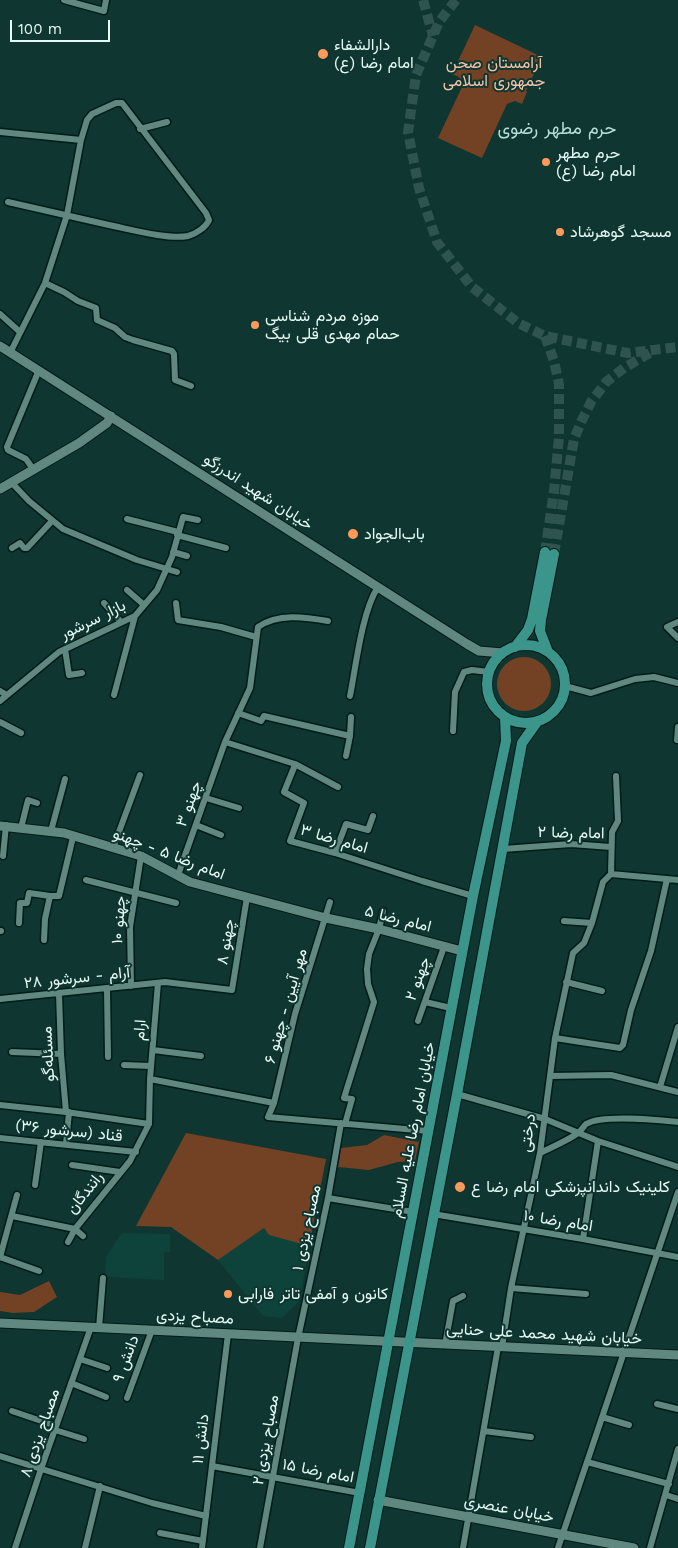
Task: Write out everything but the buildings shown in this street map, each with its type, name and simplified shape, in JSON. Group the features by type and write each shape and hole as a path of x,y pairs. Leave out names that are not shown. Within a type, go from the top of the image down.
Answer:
{"main road":[{"name":"خیابان شهید اندرزگو","path":"4,350 112,416 480,651 503,653"},
{"path":"0,489 79,443 107,423 112,416"},
{"path":"515,647 528,630 550,553 540,631 548,652 557,661 563,673 565,686 562,698 548,716 537,722 519,723 505,718 496,710 490,699 487,687 489,672 494,661 503,653 515,647 532,646 548,652"},
{"name":"خیابان امام رضا علیه السلام","path":"349,1548 462,951 506,742 505,718"},
{"path":"370,1548 522,744 537,722"},
{"name":"امام رضا ۵ - چهنو","path":"4,826 64,833 142,856 190,882 326,918"},
{"name":"امام رضا ۵","path":"326,918 379,929 462,951"},
{"name":"مصباح یزدی","path":"0,1323 388,1342"},
{"name":"خیابان شهید محمد علی حنایی","path":"388,1342 678,1356"},
{"name":"خیابان عنصری","path":"378,1500 606,1545 634,1548"}],"street":[{"path":"64,0 104,11 106,0"},
{"path":"4,350 20,332 45,283 67,215 81,140 88,117 119,102 122,103 208,216 208,223 200,230 188,236 168,236 152,234 67,215 8,202"},
{"path":"140,129 167,122"},
{"path":"0,132 81,140"},
{"path":"45,283 78,301 95,307 98,320 115,328 125,337 172,351 175,380 192,386"},
{"path":"0,314 20,332"},
{"path":"33,470 26,459 7,448 39,370"},
{"path":"12,483 29,501 62,529 138,560 177,572"},
{"name":"بازار سرشور","path":"0,701 43,664 65,649 135,616 157,590 173,552 183,516 198,520"},
{"path":"127,519 226,548"},
{"path":"12,548 20,543 24,548 27,548 52,521"},
{"path":"173,552 187,556"},
{"path":"350,696 363,631 374,594 378,587"},
{"path":"127,590 144,605"},
{"path":"104,603 121,622"},
{"path":"176,603 178,620 221,627 256,637 258,628 267,621 292,617 328,621"},
{"path":"114,696 135,616"},
{"path":"678,622 667,627 678,638"},
{"name":"چهنو ۳","path":"178,875 225,742 250,688 256,637"},
{"path":"65,649 69,675 82,673"},
{"path":"453,732 455,692 464,672 472,670 489,672"},
{"path":"565,686 591,693 635,679 654,677 678,683"},
{"path":"0,691 8,695"},
{"path":"238,713 261,721 264,716 350,736"},
{"path":"346,756 351,717"},
{"path":"0,722 20,733"},
{"path":"677,740 678,727"},
{"path":"225,742 296,765 338,787"},
{"name":"امام رضا ۳","path":"296,765 284,792 304,802 290,842 335,853 473,896"},
{"path":"114,848 140,774"},
{"path":"611,847 612,832 618,820 616,776"},
{"path":"52,831 65,779"},
{"path":"206,798 239,808"},
{"path":"21,828 28,800 37,803"},
{"path":"335,853 346,824 368,830 374,816"},
{"path":"196,825 221,835"},
{"path":"3,856 4,826"},
{"path":"19,923 20,903 27,903 29,893 59,896 73,837"},
{"name":"امام رضا ۲","path":"503,849 571,844 611,847 611,874"},
{"name":"چهنو ۱۰","path":"131,986 130,927 142,856"},
{"path":"611,874 678,880"},
{"name":"درختی","path":"463,1548 511,1288 540,1153 555,1038 566,982 573,953 582,945 592,923 603,882 611,874"},
{"path":"555,1038 620,1048 624,1045 631,1010 651,951 667,879"},
{"path":"86,880 176,903"},
{"path":"44,940 45,919 50,896"},
{"name":"چهنو ۸","path":"232,990 247,898"},
{"name":"مهر آیین - چهنو ۶","path":"330,902 295,1014 274,1103 268,1118 343,1123"},
{"path":"379,929 383,911"},
{"path":"564,921 592,923"},
{"name":"مصباح یزدی ۱","path":"298,1338 343,1123 352,1099 344,1098 374,1002 368,984 367,969 369,954 379,929"},
{"name":"چهنو ۲","path":"418,1021 444,947"},
{"name":"آرام - سرشور ۲۸","path":"0,999 165,982 232,990"},
{"path":"566,982 602,991"},
{"name":"ارام","path":"150,1079 158,983"},
{"path":"107,988 108,1057"},
{"name":"مسئله‌گو","path":"59,994 61,1054 67,1112 66,1144"},
{"path":"425,1002 451,1008"},
{"path":"660,1087 678,1027"},
{"path":"153,1050 201,1056"},
{"path":"12,1052 61,1054"},
{"path":"124,1065 151,1066"},
{"path":"550,1076 611,1075 678,1092"},
{"path":"150,1079 274,1103"},
{"name":"رانندگان","path":"12,1216 75,1229 136,1152 150,1124 150,1079"},
{"path":"457,1094 544,1118 598,1141 678,1167"},
{"path":"0,1105 150,1124"},
{"path":"540,1153 578,1133 586,1124 609,1119 678,1122"},
{"path":"343,1123 428,1131"},
{"name":"قناد (سرشور ۳۶)","path":"0,1138 136,1152"},
{"path":"583,1239 598,1141"},
{"path":"35,1185 41,1142"},
{"path":"72,1165 120,1172"},
{"path":"558,1548 678,1192"},
{"path":"17,1195 0,1257 39,1271"},
{"path":"328,1198 413,1212"},
{"name":"امام رضا ۱۰","path":"433,1214 678,1257"},
{"path":"68,1242 75,1229 83,1236"},
{"name":"مصباح یزدی ۸","path":"16,1548 41,1469 80,1359 95,1328 103,1278"},
{"path":"511,1288 586,1294"},
{"path":"445,1345 453,1302 463,1296"},
{"name":"دانش ۹","path":"127,1398 152,1330"},
{"name":"دانش ۱۱","path":"202,1544 228,1334"},
{"name":"مصباح یزدی ۲","path":"260,1548 298,1338"},
{"path":"80,1359 107,1368"},
{"path":"72,1383 106,1396"},
{"path":"657,1404 678,1409"},
{"path":"12,1411 84,1439"},
{"path":"602,1417 629,1425"},
{"path":"484,1431 531,1437"},
{"path":"650,1548 678,1453"},
{"path":"0,1456 152,1503 206,1516"},
{"path":"587,1462 669,1484"},
{"name":"امام رضا ۱۵","path":"212,1466 273,1476 360,1494"},
{"path":"84,1548 100,1486"},
{"path":"666,1495 678,1499"},
{"path":"160,1533 202,1544"}],"shaded area":[{"path":"264,1228 269,1235 309,1246 300,1300 282,1318 263,1316 218,1260"},
{"path":"122,1233 170,1234 170,1252 164,1252 164,1280 105,1277 106,1257"}],"green space":[{"name":"آرامستان صحن جمهوری اسلامی","path":"475,25 542,57 522,104 515,101 507,104 482,158 438,138 462,87 459,77 452,74"},
{"path":"519,657 529,657 539,661 547,669 551,684 547,699 539,707 529,711 519,711 509,707 501,699 497,689 497,679 501,669 509,661"},
{"path":"186,1133 326,1159 309,1246 269,1235 264,1228 218,1260 171,1227 136,1226"},
{"path":"384,1135 419,1142 415,1161 398,1162 369,1170 338,1167 341,1148 367,1145"},
{"path":"49,1281 57,1297 34,1312 13,1313 0,1311 0,1292 20,1295"}],"tunnel":[{"path":"423,0 433,36"},
{"path":"456,0 439,22 416,75 408,132 419,188 437,242 472,287 518,323 545,336 628,353 678,347"},
{"path":"545,336 554,361 559,384 559,437 554,491 545,552"},
{"path":"554,554 574,439 582,420 591,402 606,382 624,368 651,352"}],"place":[{"name":"دارالشفاء امام رضا (ع)","path":"323,54"},
{"name":"حرم مطهر امام رضا (ع)","path":"546,162"},
{"name":"مسجد گوهرشاد","path":"560,232"},
{"name":"موزه مردم شناسی حمام مهدی قلی بیگ","path":"255,325"},
{"name":"باب‌الجواد","path":"353,534"},
{"name":"کلینیک داندانپزشکى امام رضا ع","path":"460,1187"},
{"name":"کانون و آمفی تاتر فارابی","path":"228,1294"}],"district":[{"name":"حرم مطهر رضوی","path":"557,129"}]}
